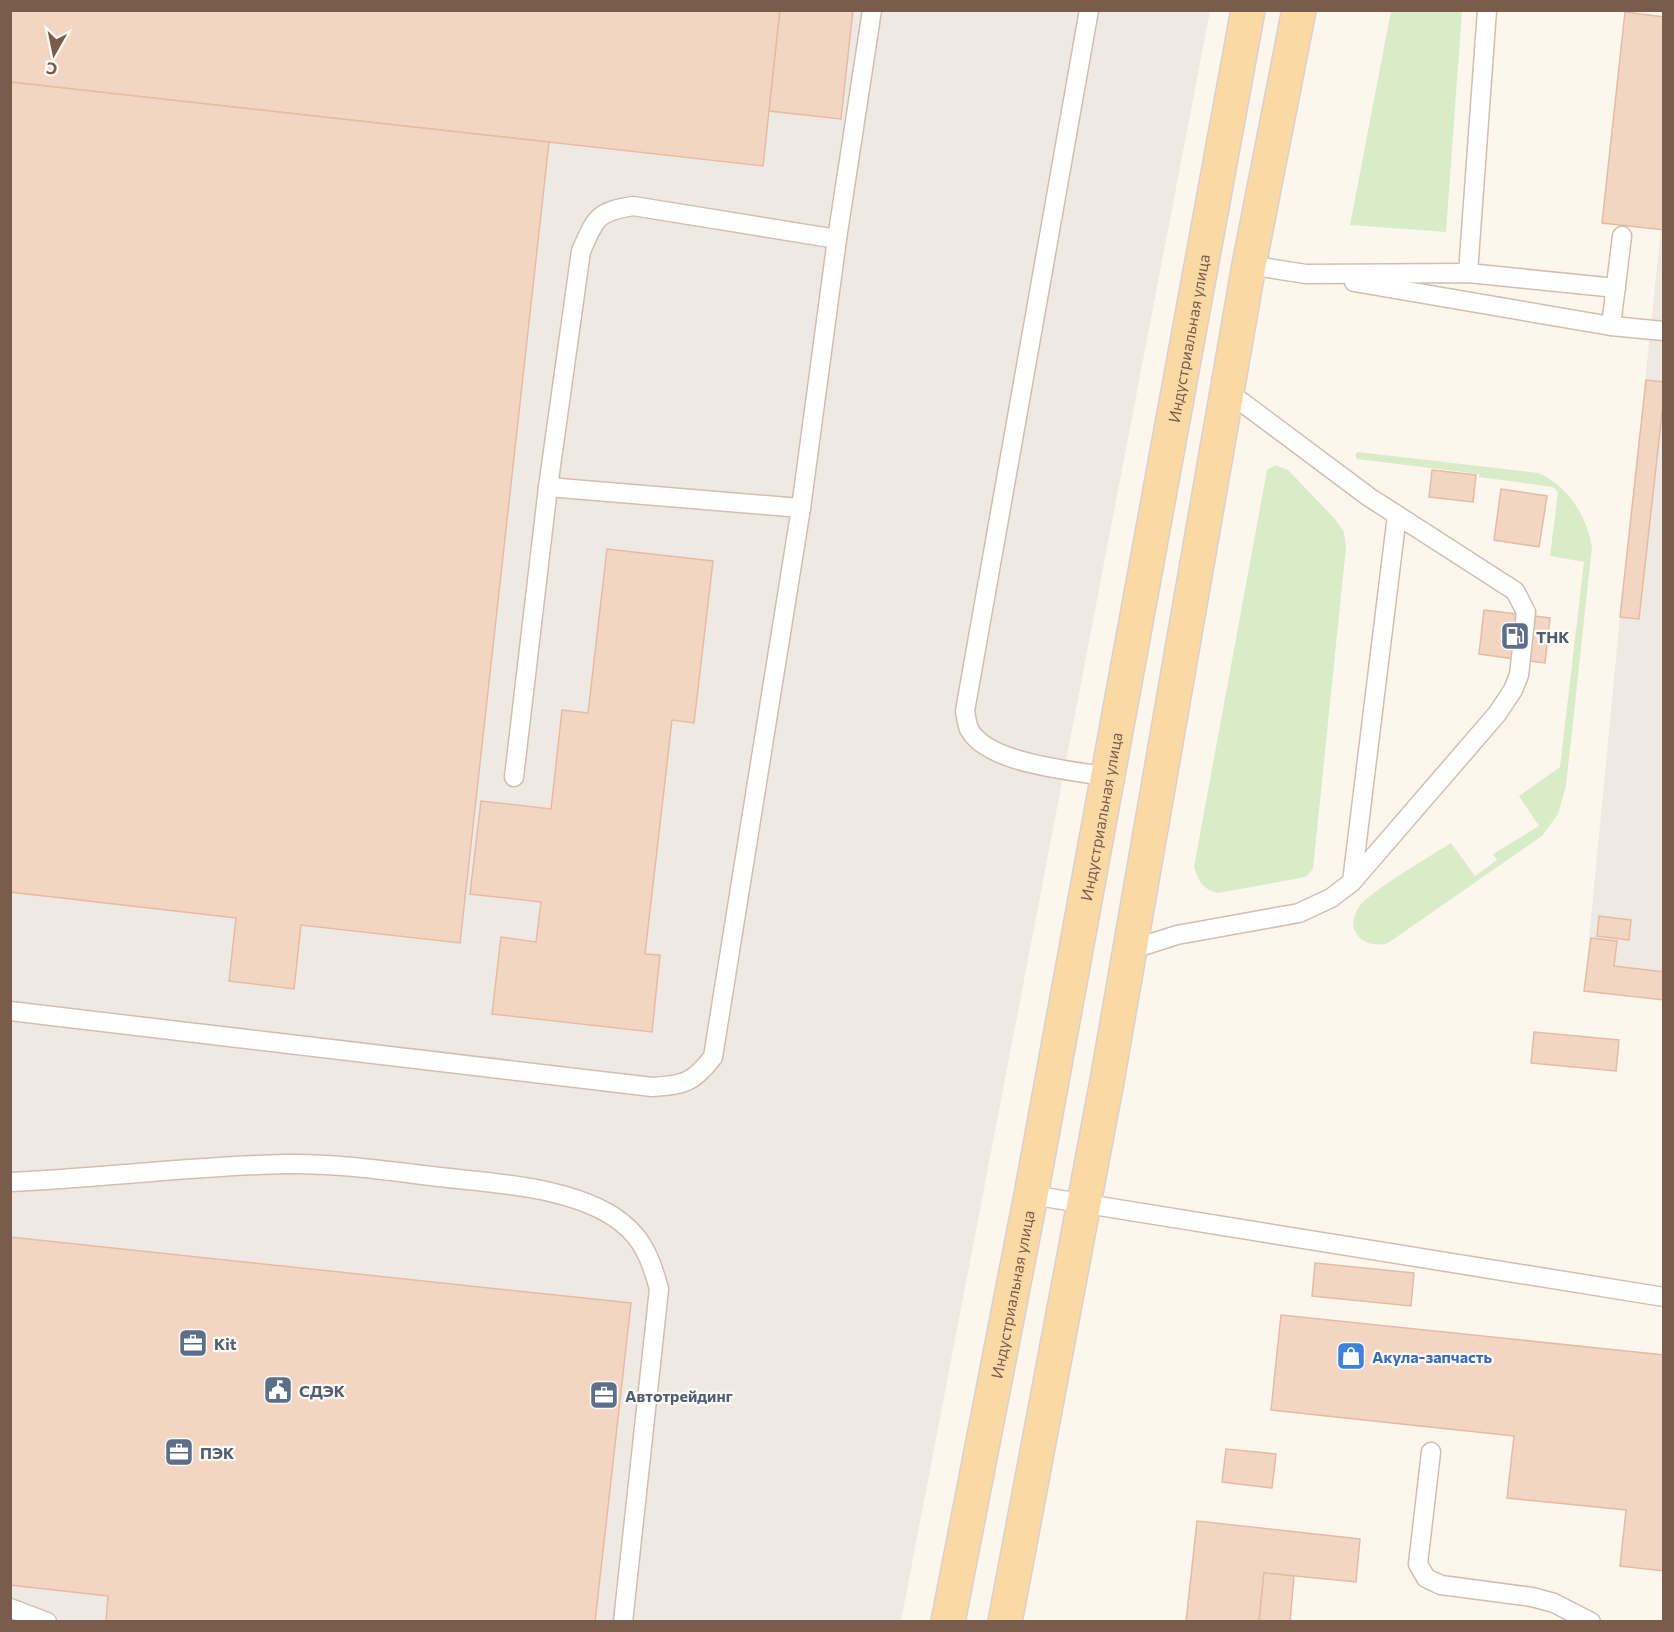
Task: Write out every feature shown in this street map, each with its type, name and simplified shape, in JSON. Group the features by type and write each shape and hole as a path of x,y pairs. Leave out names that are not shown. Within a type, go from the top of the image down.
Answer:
{"main road":[{"path":"1005,1622 1130,950 1249,265 1299,10"},
{"name":"Индустриальная улица","path":"948,1622 1031,1195 1248,11"}],"lane":[{"path":"10,1011 652,1087 684,1085 701,1073 713,1057 801,508 837,239 872,10"},
{"path":"1089,10 965,711 969,729 983,746 1004,756 1108,777"},
{"path":"1468,273 1487,10"},
{"path":"514,777 549,487 581,251 593,225 608,210 633,206 837,239"},
{"path":"1611,326 1622,236"},
{"path":"1249,265 1611,326 1664,331"},
{"path":"1306,274 1468,273 1616,288"},
{"path":"1130,950 1177,935 1299,913 1330,898 1352,882 1497,714 1513,690 1518,675 1526,612 1515,591 1312,456 1227,391"},
{"path":"549,487 801,508"},
{"path":"1352,882 1397,514"},
{"path":"10,1182 287,1164 335,1167 518,1185 566,1196 606,1213 629,1229 652,1261 659,1289 623,1622"},
{"path":"1031,1195 1664,1297"},
{"path":"1431,1452 1418,1564 1426,1578 1442,1585 1532,1597 1554,1603 1591,1622"},
{"path":"10,1608 47,1622"}],"shaded area":[{"path":"11,11 1210,11 901,1621 11,1622"},
{"path":"1625,12 1664,17 1663,1000 1584,991 1620,617 1661,230"}],"green space":[{"path":"1391,11 1462,11 1446,232 1350,225"},
{"path":"1358,452 1539,473 1559,486 1574,503 1581,513 1592,547 1566,786 1558,814 1542,836 1388,943 1379,944 1371,944 1358,937 1353,924 1359,907 1375,892 1451,843 1475,876 1497,860 1493,854 1539,826 1519,796 1560,767 1584,562 1550,556 1558,492 1553,487 1479,477 1479,474 1357,459 1355,454"},
{"path":"1275,465 1288,470 1335,519 1344,532 1346,547 1313,869 1306,877 1218,893 1202,884 1194,867 1267,470"}],"building":[{"path":"10,10 780,10 763,166 10,82"},
{"path":"780,10 853,10 841,119 769,111"},
{"path":"1625,12 1664,17 1664,230 1602,223"},
{"path":"10,82 549,142 460,943 301,925 294,989 229,981 236,918 10,892"},
{"path":"1646,380 1664,382 1664,395 1639,619 1620,617"},
{"path":"1432,470 1476,475 1473,502 1429,497"},
{"path":"1501,489 1547,496 1539,547 1494,540"},
{"path":"607,549 713,561 694,723 672,720 645,954 660,955 652,1032 492,1014 501,937 536,942 541,902 470,894 481,801 551,809 562,710 588,713"},
{"name":"ТНК","path":"1484,610 1550,618 1545,663 1479,654"},
{"path":"1599,916 1631,920 1629,940 1597,936"},
{"path":"1591,938 1617,941 1614,966 1664,972 1664,1000 1584,991"},
{"path":"1534,1032 1619,1040 1616,1071 1531,1063"},
{"path":"10,1237 631,1303 595,1622 106,1622 108,1596 10,1585"},
{"path":"1315,1263 1414,1273 1411,1306 1312,1296"},
{"path":"1281,1315 1664,1355 1664,1571 1620,1566 1626,1510 1507,1498 1514,1436 1271,1410"},
{"path":"1226,1449 1276,1454 1272,1488 1222,1482"},
{"path":"1197,1521 1360,1539 1356,1582 1264,1573 1259,1622 1186,1622"},
{"path":"1264,1573 1294,1576 1290,1622 1259,1622"}],"place":[{"name":"ТНК","path":"1515,636"},
{"name":"Kit","path":"193,1343"},
{"name":"Акула-запчасть","path":"1351,1356"},
{"name":"СДЭК","path":"278,1390"},
{"name":"Автотрейдинг","path":"604,1395"},
{"name":"ПЭК","path":"179,1452"}]}
